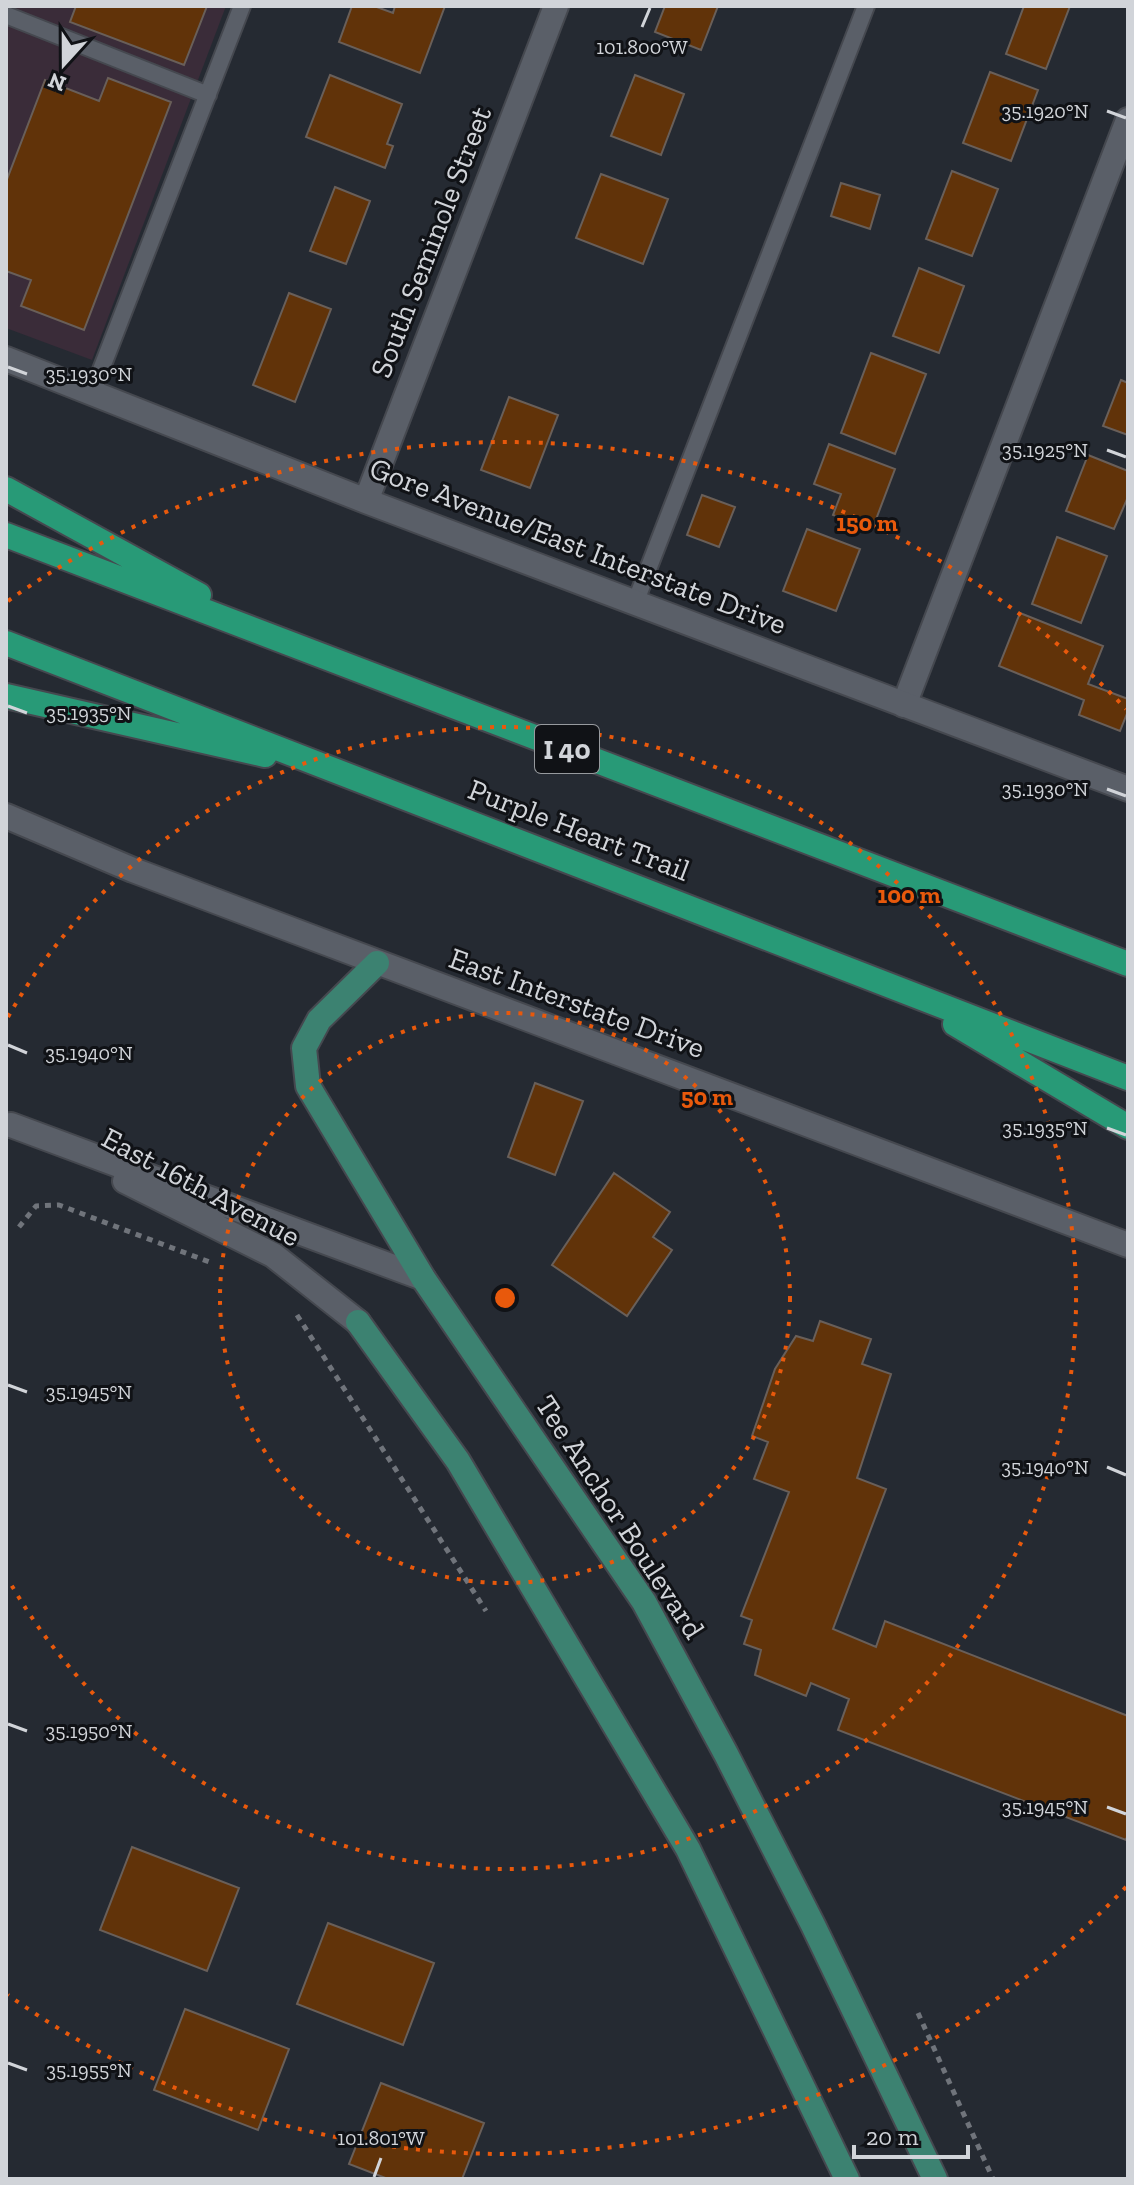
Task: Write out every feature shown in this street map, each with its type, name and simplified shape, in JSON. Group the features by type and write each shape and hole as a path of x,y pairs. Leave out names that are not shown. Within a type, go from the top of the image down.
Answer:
{"highway":[{"path":"6,489 275,637"},
{"name":"I 40","path":"6,535 1128,964"},
{"name":"Purple Heart Trail","path":"6,643 1128,1078"},
{"path":"6,696 346,773"},
{"path":"906,993 1128,1127"}],"main road":[{"name":"South Seminole Street","path":"366,501 556,6"},
{"path":"904,705 1128,120"},
{"name":"Gore Avenue/East Interstate Drive","path":"6,359 366,501 1128,789"},
{"name":"East Interstate Drive","path":"6,816 133,870 1128,1245"},
{"name":"Tee Anchor Boulevard","path":"377,963 319,1020 304,1048 308,1086 423,1278 644,1602 813,1925 935,2179"},
{"path":"8,1128 423,1278"},
{"name":"East 16th Avenue","path":"8,1128 273,1255 358,1322 458,1461 688,1849 847,2179"}],"lane":[{"path":"92,393 242,6"},
{"path":"635,603 866,6"},
{"path":"6,15 208,95"}],"path":[{"path":"19,1227 36,1206 59,1205 223,1267"},
{"path":"292,1309 486,1611"},
{"path":"918,2013 993,2179"}],"shaded area":[{"path":"6,6 226,6 92,360 6,328"}],"building":[{"path":"76,6 207,6 184,65 70,22"},
{"path":"352,6 374,6 393,13 395,6 445,6 420,73 339,42"},
{"path":"665,6 718,6 701,50 655,32"},
{"path":"1024,6 1070,6 1046,69 1006,54"},
{"path":"990,72 1038,90 1011,161 963,143"},
{"path":"330,75 402,104 387,144 393,146 385,168 306,137"},
{"path":"635,75 684,94 661,155 611,136"},
{"path":"108,78 171,102 84,330 21,306 31,280 6,271 6,182 45,80 99,101"},
{"path":"952,171 998,189 972,256 926,239"},
{"path":"601,174 668,199 643,264 576,238"},
{"path":"841,183 880,195 870,229 831,216"},
{"path":"335,187 370,201 346,264 310,251"},
{"path":"919,268 964,286 939,353 893,336"},
{"path":"289,293 331,309 295,402 253,385"},
{"path":"871,353 926,374 895,454 841,433"},
{"path":"1121,380 1128,383 1128,435 1103,426"},
{"path":"509,397 558,415 530,488 481,470"},
{"path":"829,444 895,469 872,530 833,515 841,494 814,484"},
{"path":"1088,455 1128,471 1128,497 1114,529 1066,511"},
{"path":"702,495 735,507 719,547 687,535"},
{"path":"807,529 860,549 836,611 783,591"},
{"path":"1057,537 1107,556 1081,623 1032,604"},
{"path":"1020,613 1103,646 1088,684 1128,699 1128,711 1120,731 1079,715 1084,700 999,666"},
{"path":"535,1083 583,1101 555,1175 508,1157"},
{"path":"614,1173 670,1212 653,1237 672,1250 627,1316 552,1265"},
{"path":"820,1321 871,1339 862,1364 891,1374 857,1478 886,1489 833,1629 876,1647 885,1621 1128,1716 1126,1840 838,1730 849,1699 811,1683 806,1696 755,1675 761,1650 744,1644 752,1620 741,1616 789,1492 754,1479 768,1442 752,1436 775,1369 796,1336 813,1341"},
{"path":"132,1847 239,1888 207,1971 100,1930"},
{"path":"328,1923 434,1963 403,2045 297,2004"},
{"path":"185,2009 289,2049 258,2130 154,2090"},
{"path":"381,2083 484,2123 462,2179 388,2179 349,2164"}]}
